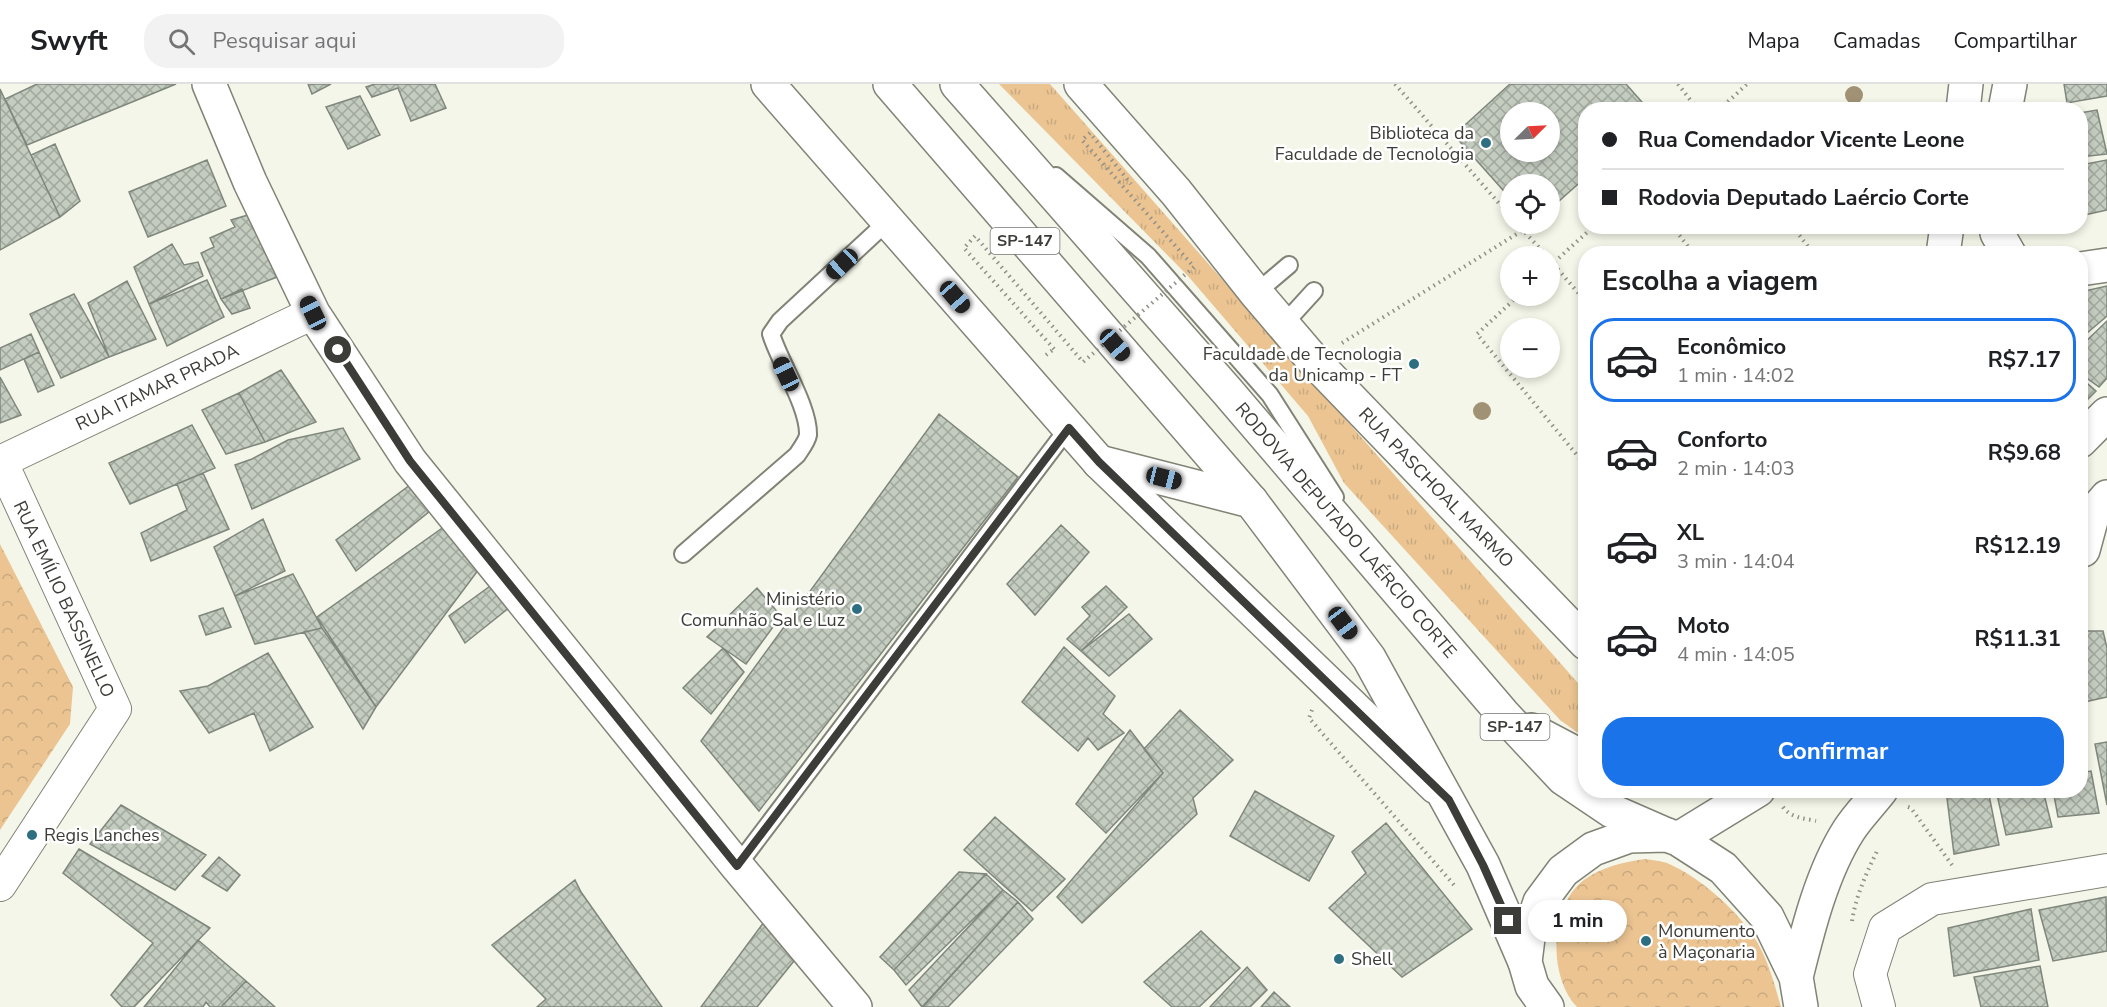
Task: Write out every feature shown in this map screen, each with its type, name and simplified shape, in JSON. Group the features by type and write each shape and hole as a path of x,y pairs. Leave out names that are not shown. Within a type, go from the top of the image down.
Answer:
{"main road":[{"path":"209,84 250,182 313,313 410,461 737,866 855,1007"},
{"path":"768,84 1099,462 1449,800"},
{"name":"SP-147","path":"890,84 1251,501 1369,658 1483,865 1532,990"},
{"name":"RODOVIA DEPUTADO LAÉRCIO CORTE","path":"957,84 1227,391 1503,714 1563,778 1578,788"},
{"name":"RUA PASCHOAL MARMO","path":"1081,84 1176,192 1256,293 1314,361 1578,635"},
{"path":"1964,102 1966,84"},
{"path":"2007,102 2010,84"},
{"path":"2088,268 2107,265"},
{"path":"2088,433 2107,414"},
{"path":"1099,462 1251,501"},
{"path":"2088,531 2093,513 2107,497"},
{"path":"2088,545 2107,522"},
{"path":"1503,714 1578,755"},
{"name":"RODOVIA DEPUTADO LAÉRCIO CORTE","path":"1593,798 1612,811 1672,837"},
{"path":"1672,837 1743,798"},
{"path":"1798,992 1812,912 1837,851 1850,829 1875,798"},
{"name":"SP-147","path":"1532,990 1528,938 1540,902 1563,871 1593,849 1629,836 1672,837 1723,868 1767,917 1798,992"}],"street":[{"name":"RUA ITAMAR PRADA","path":"0,461 313,313"},
{"name":"RUA EMÍLIO BASSINELLO","path":"0,461 115,709 0,885"},
{"path":"1879,1007 1870,974 1885,928 1932,899 2107,870"}],"lane":[{"path":"683,554 797,455 808,437 806,415 777,353 771,334 780,321 888,221"},
{"path":"1256,293 1289,264"},
{"path":"1284,325 1314,291"},
{"path":"737,866 1069,428"}],"path":[{"path":"1395,84 1500,205"},
{"path":"1678,84 1692,102"},
{"path":"1728,102 1747,84"},
{"path":"1054,349 964,248 975,236 1083,362 1194,267 1082,140 1090,133 1131,184"},
{"path":"1314,361 1517,234"},
{"path":"1526,234 1536,246"},
{"path":"1560,254 1584,234"},
{"path":"1678,234 1688,246"},
{"path":"1798,234 1808,246"},
{"path":"1560,273 1578,293"},
{"path":"1507,306 1476,334 1578,456"},
{"path":"1324,678 1309,718 1454,885"}],"green space":[{"path":"999,84 1050,84 1578,683 1578,733 1560,720 1344,483 1308,416 1188,276"},
{"path":"0,544 73,687 70,724 0,830"},
{"path":"1645,859 1667,863 1691,876 1735,913 1762,951 1781,1007 1577,1007 1561,978 1557,960 1556,942 1564,907 1572,892 1591,875 1613,866"}],"building":[{"path":"37,84 176,84 27,145 5,99"},
{"path":"308,84 331,84 312,94"},
{"path":"375,84 435,84 446,108 411,121 398,88 372,97 366,87"},
{"name":"Biblioteca da Faculdade de Tecnologia","path":"1510,84 1626,84 1642,102 1578,102 1578,184 1560,200 1560,174 1500,174 1500,187 1454,135"},
{"path":"2064,84 2107,84 2107,96 2067,102"},
{"path":"0,89 60,217 0,250"},
{"path":"360,96 380,135 348,149 326,107"},
{"path":"2097,110 2107,154 2088,156 2088,112"},
{"path":"55,144 80,201 60,217 31,155"},
{"path":"207,160 226,206 148,237 129,192"},
{"path":"2107,160 2107,210 2088,214 2088,164"},
{"path":"248,215 277,277 221,299 201,253 214,247 210,238 235,227 231,220"},
{"path":"172,244 184,265 198,262 203,276 149,304 134,267"},
{"path":"207,280 224,317 167,346 149,304"},
{"path":"127,281 156,339 109,357 88,303"},
{"path":"2107,286 2107,316 2088,332 2088,290"},
{"path":"242,289 250,308 232,314 221,299"},
{"path":"74,294 109,357 61,378 30,314"},
{"path":"2107,321 2107,378 2099,387 2088,379 2088,339"},
{"path":"31,334 39,352 0,370 0,348"},
{"path":"39,352 54,385 38,392 24,359"},
{"path":"281,370 316,422 265,442 239,393"},
{"path":"0,377 21,415 0,423"},
{"path":"2088,384 2096,391 2088,399"},
{"path":"239,393 265,442 226,454 202,410"},
{"name":"Ministério Comunhão Sal e Luz","path":"939,414 1018,477 759,811 701,741"},
{"path":"192,425 215,468 130,504 109,463"},
{"path":"343,428 360,459 252,509 235,465 252,459 288,440"},
{"path":"203,473 229,529 151,561 141,533 187,510 177,484"},
{"path":"414,482 435,507 356,571 336,540"},
{"path":"263,519 285,571 235,596 214,547"},
{"path":"448,524 482,565 376,707 317,617"},
{"path":"1061,525 1089,552 1035,615 1007,584"},
{"path":"293,574 322,628 255,644 235,596"},
{"path":"493,584 510,607 465,643 449,616"},
{"path":"1106,586 1127,607 1081,651 1067,639 1090,616 1082,607"},
{"path":"757,588 781,616 746,664 707,637"},
{"path":"223,608 231,627 206,635 199,616"},
{"path":"1129,614 1152,639 1109,676 1081,651"},
{"path":"322,628 376,707 363,729 304,632"},
{"path":"2088,631 2103,631 2107,648 2107,697 2088,701"},
{"path":"1064,647 1115,696 1103,714 1124,733 1098,750 1088,738 1078,751 1022,702"},
{"path":"723,648 744,672 711,714 683,688"},
{"path":"268,653 313,727 270,751 254,713 209,733 180,691 208,686"},
{"path":"1180,710 1233,760 1193,798 1197,814 1082,923 1057,897 1163,773 1144,749"},
{"path":"1130,730 1163,773 1106,833 1076,804"},
{"path":"2107,742 2107,805 2095,744"},
{"path":"2091,771 2099,813 2058,817 2054,798 2088,798 2088,772"},
{"path":"1255,791 1334,836 1309,881 1230,836"},
{"path":"1947,798 1990,798 1999,845 1954,854"},
{"path":"1998,798 2045,798 2052,827 2006,835"},
{"path":"121,805 206,855 175,890 90,844"},
{"path":"995,817 1065,879 1032,911 964,850"},
{"name":"Shell","path":"1386,823 1472,929 1402,977 1329,908 1366,873 1352,852"},
{"path":"79,849 210,928 134,1007 122,1007 111,995 153,943 63,873"},
{"path":"219,857 240,875 227,891 202,876"},
{"path":"959,872 986,874 894,970 880,957"},
{"path":"986,874 1003,890 906,985 894,970"},
{"path":"575,880 581,892 662,1007 537,1007 546,999 492,945"},
{"path":"1003,890 1018,902 922,1007 909,990"},
{"path":"2106,897 2107,951 2053,961 2039,910"},
{"path":"1018,902 1033,919 948,1007 923,1007"},
{"path":"2031,909 2039,960 1954,976 1948,928"},
{"path":"767,918 798,956 757,1007 701,1007"},
{"path":"1201,931 1240,968 1199,1007 1172,1007 1144,982"},
{"path":"198,940 246,981 221,1007 210,1007 206,1002 203,1007 144,1007"},
{"path":"2040,966 2048,1007 1981,1007 1974,977"},
{"path":"1247,967 1267,990 1250,1007 1210,1007"},
{"path":"246,981 275,1007 221,1007"},
{"path":"1274,992 1290,1007 1261,1007"}],"place":[{"name":"Biblioteca da Faculdade de Tecnologia","path":"1486,143"},
{"name":"Faculdade de Tecnologia da Unicamp - FT","path":"1414,364"},
{"name":"Ministério Comunhão Sal e Luz","path":"857,609"},
{"name":"Regis Lanches","path":"32,835"},
{"name":"Monumento à Maçonaria","path":"1646,941"},
{"name":"Shell","path":"1339,959"}],"route":[{"path":"338,350 410,461 737,866 1069,428 1099,462 1449,800 1483,865 1508,921"}]}
